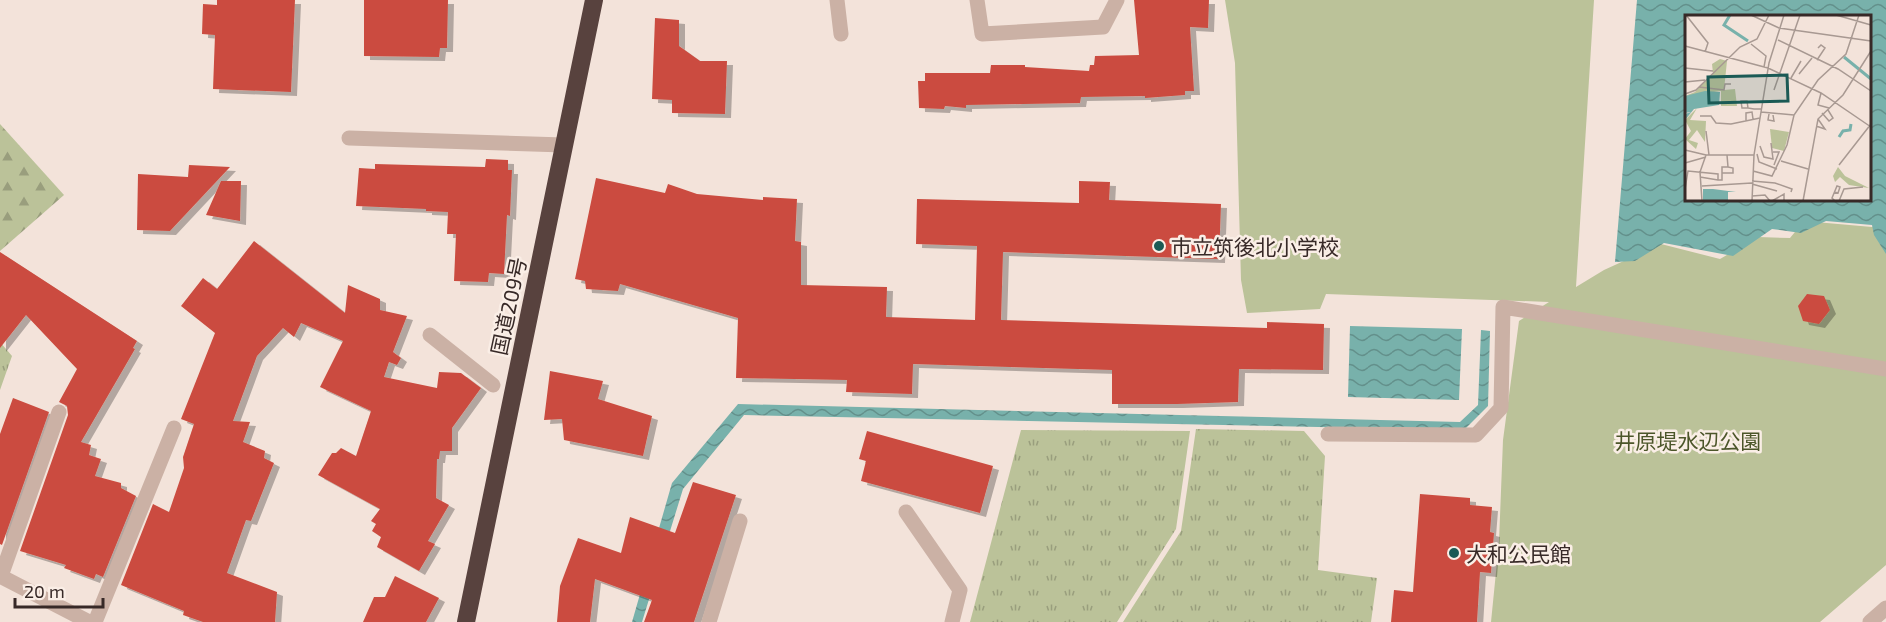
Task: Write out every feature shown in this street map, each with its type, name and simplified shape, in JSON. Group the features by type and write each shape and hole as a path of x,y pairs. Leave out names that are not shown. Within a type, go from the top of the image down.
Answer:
{"highway":[{"name":"国道209号","path":"466,622 594,0"}],"street":[{"path":"837,0 841,34"},
{"path":"978,0 982,34 1103,27 1118,0"},
{"path":"349,138 564,145"},
{"path":"1328,434 1476,435 1501,408 1503,307 1886,369"},
{"path":"430,335 492,385"},
{"path":"59,411 1,576 90,622"},
{"path":"95,622 174,428"},
{"path":"906,512 960,590 952,622"},
{"path":"709,622 740,521"},
{"path":"1870,622 1886,608"}],"green space":[{"name":"井原堤水辺公園","path":"1225,0 1594,0 1576,287 1604,270 1661,244 1720,259 1758,237 1790,238 1804,221 1872,227 1886,218 1886,565 1820,622 1491,622 1499,542 1503,440 1519,321 1549,302 1326,294 1320,309 1247,313 1241,280 1235,63"},
{"path":"0,124 64,195 0,251"},
{"path":"0,342 12,356 0,390"},
{"path":"1196,429 1304,431 1325,456 1318,570 1377,578 1371,622 1123,622 1181,531"},
{"path":"1021,430 1190,431 1176,529 1117,622 970,622"}],"water":[{"path":"1637,0 1886,0 1886,254 1874,235 1872,225 1826,221 1801,233 1772,229 1733,256 1664,243 1635,261 1615,262"},
{"path":"1350,326 1462,329 1459,400 1348,397"},
{"path":"1481,330 1490,331 1488,406 1464,430 744,415 683,489 642,622 632,622 672,483 738,404 1460,422 1478,405"}],"building":[{"path":"217,0 295,0 291,92 213,89 215,35 202,34 203,4 217,5"},
{"path":"364,0 448,0 447,48 440,48 439,57 364,56"},
{"path":"1134,0 1209,0 1208,28 1190,27 1194,91 1185,91 1185,95 1145,98 1145,96 1081,97 1080,103 919,108 918,81 925,81 925,73 990,73 991,65 1025,65 1025,67 1089,71 1090,65 1094,65 1095,56 1139,55"},
{"path":"655,18 679,20 679,46 700,61 727,61 725,114 672,113 672,100 652,99"},
{"path":"486,159 508,160 508,170 512,170 504,274 489,273 488,282 454,281 456,234 447,234 448,212 356,206 359,168 375,169 375,164 485,167"},
{"path":"189,165 230,167 170,231 137,230 138,174 188,177"},
{"path":"596,178 665,193 668,184 697,194 763,200 763,197 797,199 795,241 801,242 801,285 887,287 886,317 975,320 977,246 916,244 917,199 1079,203 1079,181 1110,182 1109,200 1221,204 1219,259 1003,252 1001,320 1267,328 1267,322 1324,324 1323,370 1239,369 1238,402 1177,404 1112,404 1112,370 913,364 912,394 846,392 847,380 736,378 738,318 620,284 618,291 586,289 585,281 575,279"},
{"path":"221,181 241,181 240,221 206,215"},
{"path":"254,241 345,313 348,285 380,299 380,310 407,316 393,352 401,358 397,365 389,362 384,377 437,388 439,372 461,373 481,388 452,428 452,451 440,451 439,459 437,459 436,498 449,505 428,541 435,544 419,571 377,547 381,537 372,531 376,524 371,521 380,509 318,475 332,453 336,453 341,448 356,456 371,411 320,387 343,341 301,323 294,337 283,328 257,356 233,421 250,422 243,442 265,451 264,458 274,463 251,521 246,520 227,573 277,592 275,622 203,622 183,615 184,611 121,585 153,504 169,512 184,468 183,457 194,424 181,419 215,333 181,306 203,278 217,289"},
{"path":"0,252 137,341 133,348 135,349 81,442 91,445 89,455 101,459 95,476 121,483 121,488 136,496 103,577 96,574 94,579 64,568 66,565 20,551 68,415 67,406 59,402 77,369 26,315 0,348"},
{"path":"1807,294 1824,296 1830,310 1819,324 1803,321 1798,306"},
{"path":"550,371 603,381 598,399 652,416 643,456 564,440 562,419 544,420"},
{"path":"13,398 49,412 2,545 0,544 0,434"},
{"path":"867,431 993,466 980,513 861,481 866,461 859,459"},
{"path":"693,482 736,495 694,622 644,622 652,600 595,579 590,622 557,622 560,586 578,538 621,553 630,517 675,533"},
{"name":"大和公民館","path":"1420,494 1470,498 1470,505 1492,507 1490,532 1494,533 1491,573 1480,572 1477,622 1391,622 1394,590 1413,592"},
{"path":"395,576 439,598 426,622 363,622 374,597 385,597"}],"place":[{"name":"市立筑後北小学校","path":"1159,246"},
{"name":"大和公民館","path":"1454,553"}]}
